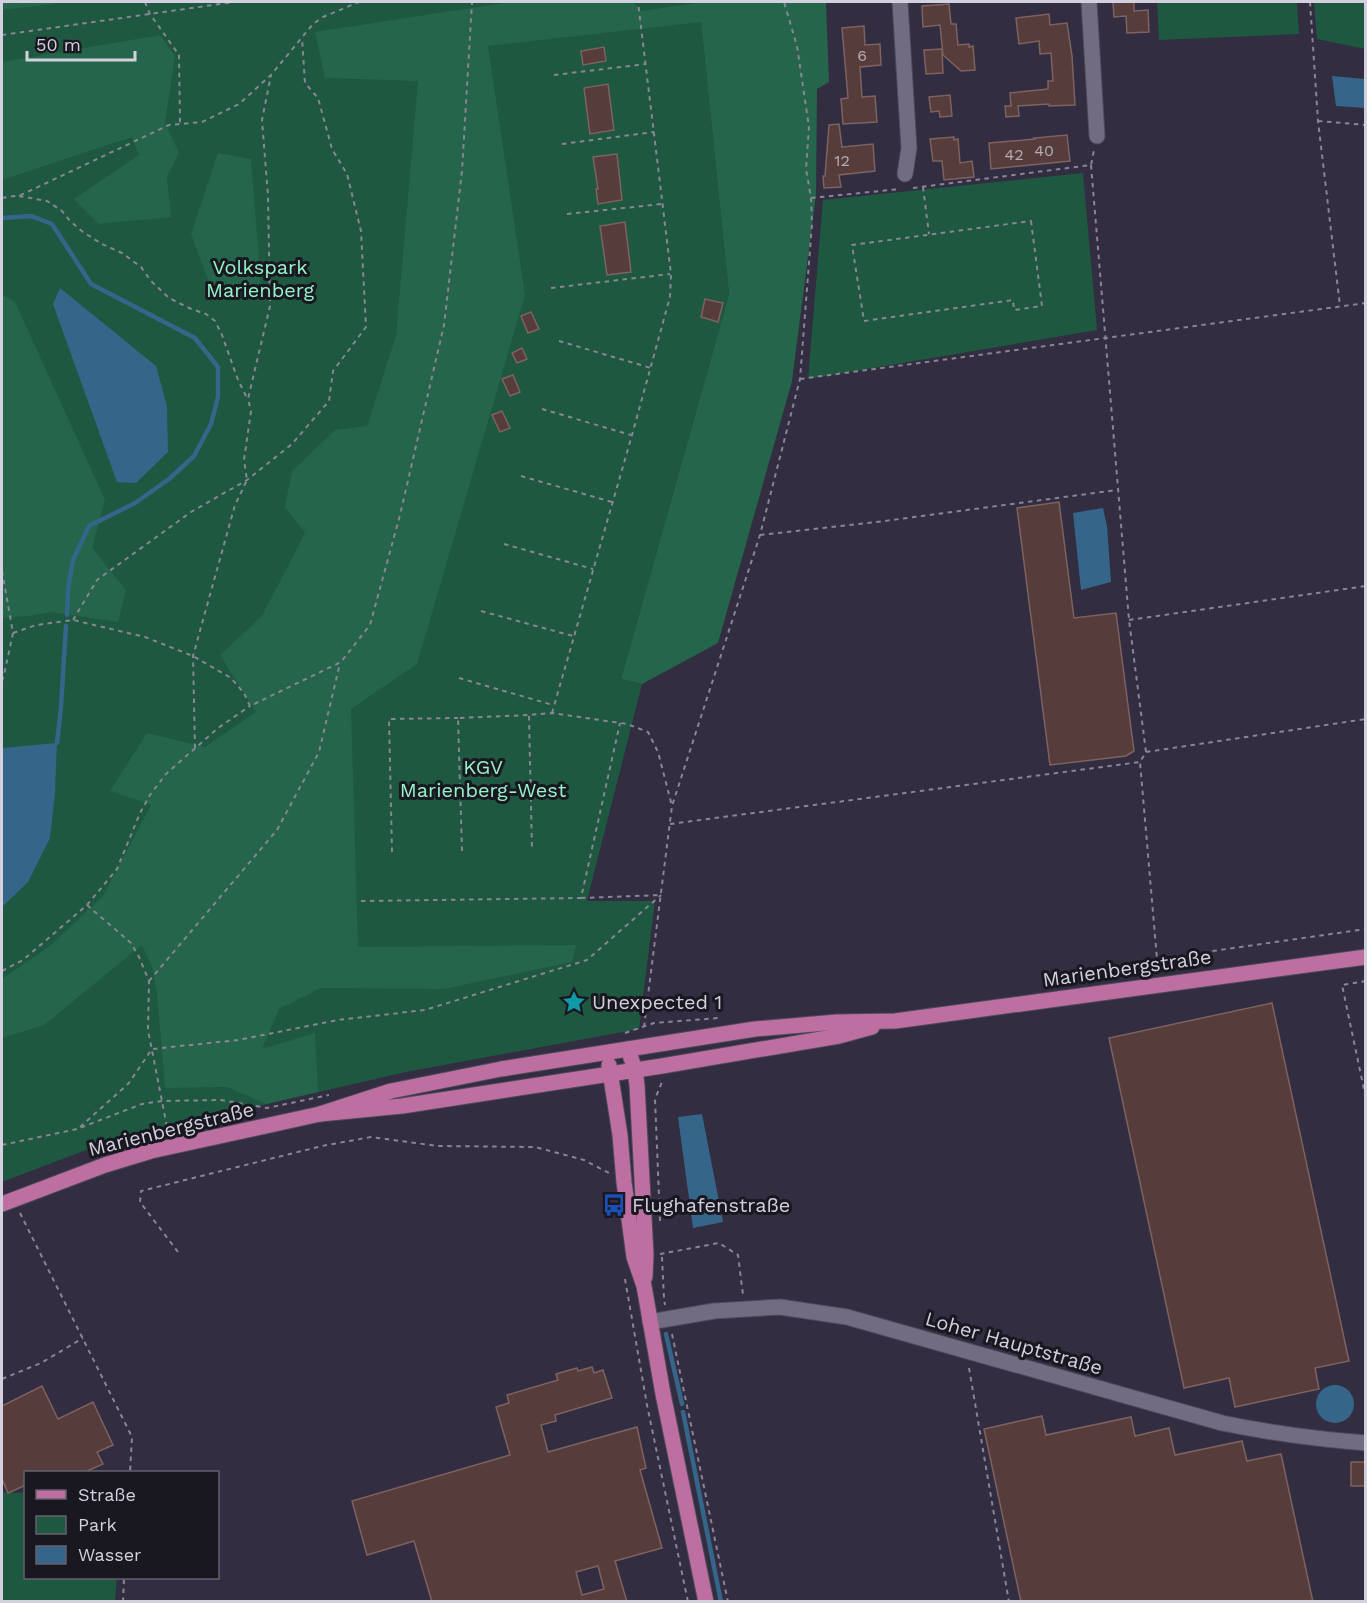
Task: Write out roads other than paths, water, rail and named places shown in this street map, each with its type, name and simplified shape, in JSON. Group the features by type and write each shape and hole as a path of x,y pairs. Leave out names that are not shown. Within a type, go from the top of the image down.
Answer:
{"main road":[{"name":"Marienbergstraße","path":"8,1202 118,1161 171,1146 320,1114 391,1091 501,1069 755,1029 837,1022 895,1021 1365,957"},
{"name":"Marienbergstraße","path":"320,1114 402,1106 635,1070 839,1036 895,1021"},
{"path":"628,1049 635,1070 654,1255 644,1286"},
{"path":"607,1052 619,1124 634,1257 644,1286 706,1602"}],"street":[{"path":"900,2 909,148 905,174"},
{"path":"1089,2 1097,136"},
{"name":"Loher Hauptstraße","path":"650,1322 714,1311 780,1307 847,1317 1222,1423 1327,1440 1365,1443"}],"water":[{"path":"1332,76 1365,79 1365,108 1336,106"},
{"path":"60,288 156,366 167,406 168,452 136,483 117,482 53,304"},
{"path":"1103,508 1107,526 1111,582 1081,590 1073,513"},
{"path":"57,743 50,838 28,882 2,907 2,748"},
{"path":"702,1114 723,1222 693,1228 678,1117"},
{"path":"1335,1385 1349,1390 1354,1404 1349,1418 1335,1423 1321,1418 1316,1404 1321,1390"}],"waterway":[{"path":"2,218 31,216 52,224 91,284 195,338 218,367 218,397 211,424 194,456 169,479 135,503 89,526 73,560 67,615"},
{"path":"57,743 66,626"},
{"path":"666,1334 682,1404"},
{"path":"683,1412 721,1602"}],"place":[{"name":"Unexpected 1","path":"574,1002"},
{"name":"Flughafenstraße","path":"614,1205"}],"park label":[{"name":"Volkspark Marienberg","path":"260,278"},
{"name":"KGV Marienberg-West","path":"483,778"}]}
